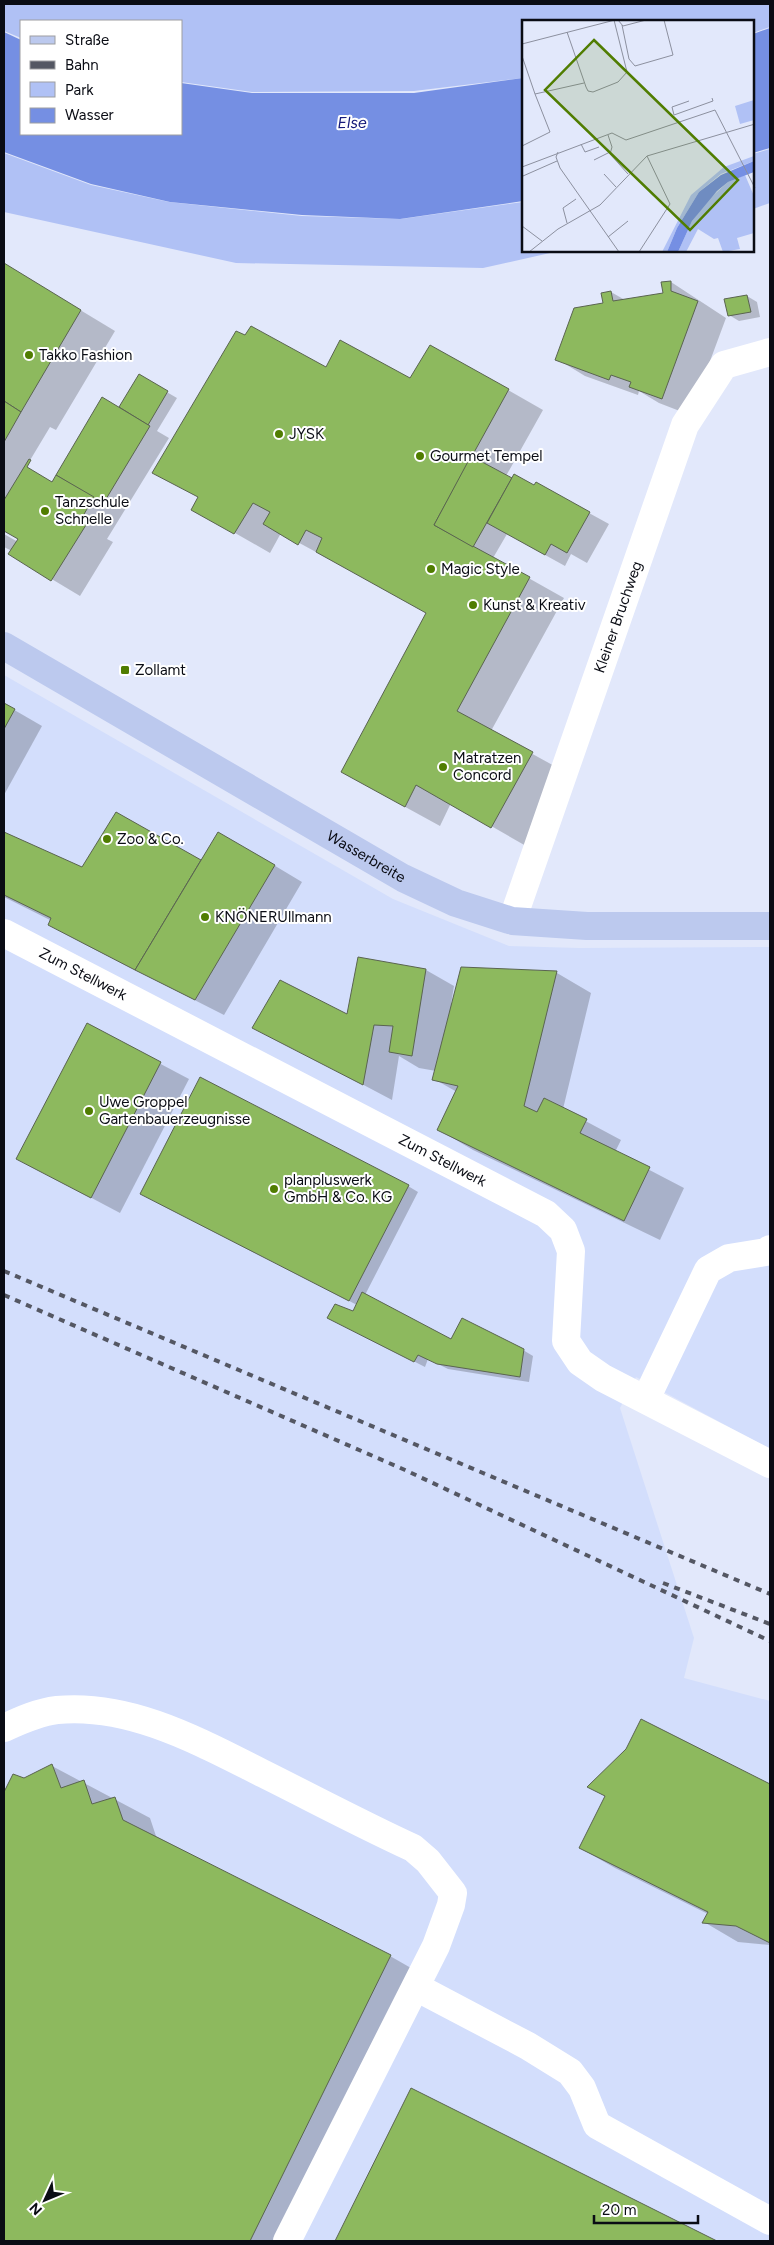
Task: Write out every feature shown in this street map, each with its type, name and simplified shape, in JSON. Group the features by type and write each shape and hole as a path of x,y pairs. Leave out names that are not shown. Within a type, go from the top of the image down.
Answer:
{"main road":[{"name":"Wasserbreite","path":"4,646 403,878 456,903 512,921 587,926 770,926"}],"street":[{"name":"Kleiner Bruchweg","path":"512,921 685,425 724,365 770,352"},
{"name":"Zum Stellwerk","path":"4,933 546,1214 563,1230 571,1252 566,1341 580,1362 604,1378 770,1464"},
{"path":"646,1400 708,1270 729,1258 766,1252 770,1249"},
{"path":"4,1728 28,1717 56,1710 93,1710 150,1722 196,1740 413,1848 428,1861 453,1893 436,1946 287,2241"},
{"path":"416,1987 528,2046 570,2072 582,2088 597,2125 770,2222"}],"shaded area":[{"path":"4,675 393,899 509,946 579,948 770,947 770,1449 636,1377 620,1408 694,1638 684,1678 770,1701 770,2241 4,2241"}],"green space":[{"path":"4,4 770,4 770,27 754,33 754,20 522,20 522,78 414,91 252,92 182,82 182,20 20,20 20,38 4,31"},
{"path":"770,149 770,203 754,209 754,154"},
{"path":"4,153 91,185 169,202 302,216 401,219 522,202 522,252 555,252 483,268 236,263 4,212"}],"water":[{"path":"770,28 770,148 754,153 754,34"},
{"name":"Else","path":"4,32 20,40 20,135 182,135 182,83 252,93 414,93 522,78 522,201 400,219 302,215 170,202 91,184 4,152"}],"building":[{"name":"Takko Fashion","path":"4,263 81,310 21,412 4,401"},
{"path":"671,281 671,291 698,301 662,399 629,387 631,382 611,375 609,380 555,360 574,308 603,303 601,293 611,291 613,301 663,293 661,282"},
{"path":"747,295 751,312 728,316 724,299"},
{"path":"251,326 326,367 340,340 410,378 430,345 509,389 434,525 530,577 457,711 533,752 491,828 416,785 405,807 341,772 426,613 316,552 322,538 306,530 298,545 263,524 270,512 253,503 234,534 191,510 198,497 152,473 236,331 245,335"},
{"path":"139,374 168,391 148,425 119,407"},
{"path":"102,397 150,426 103,504 56,475"},
{"path":"4,401 21,412 4,442"},
{"path":"471,456 512,478 473,547 434,525"},
{"name":"Tanzschule Schnelle","path":"29,459 31,460 27,467 52,482 56,475 94,497 80,521 86,525 51,581 8,554 18,539 4,531 4,500"},
{"path":"514,474 534,485 536,482 590,512 567,553 551,544 545,555 487,523"},
{"path":"4,703 15,709 4,729"},
{"path":"116,812 201,860 135,970 48,925 51,918 4,895 4,832 82,867"},
{"name":"KNÖNERUllmann","path":"218,832 275,865 195,1000 135,970"},
{"path":"358,957 426,969 412,1056 389,1052 393,1026 374,1025 363,1085 252,1028 280,980 347,1014"},
{"path":"461,967 557,971 524,1106 537,1112 544,1098 587,1119 580,1133 650,1167 624,1221 437,1130 458,1086 432,1080"},
{"name":"Uwe Groppel Gartenbauerzeugnisse","path":"87,1023 161,1062 91,1198 16,1159"},
{"name":"planpluswerk GmbH & Co. KG","path":"200,1077 409,1185 349,1301 140,1194"},
{"path":"362,1292 451,1339 462,1318 524,1349 520,1377 437,1364 418,1355 414,1362 327,1318 335,1304 353,1311"},
{"path":"641,1719 770,1784 770,1943 736,1926 702,1923 708,1912 579,1848 605,1796 587,1787 626,1749"},
{"path":"52,1764 61,1788 84,1780 92,1804 115,1797 123,1820 391,1955 250,2241 4,2241 4,1792 13,1774 24,1778"},
{"path":"411,2088 717,2241 335,2241"}],"railway":[{"path":"4,1271 770,1594"},
{"path":"4,1295 405,1470 770,1641"},
{"path":"663,1583 770,1624"}],"place":[{"name":"Takko Fashion","path":"29,355"},
{"name":"JYSK","path":"279,434"},
{"name":"Gourmet Tempel","path":"420,456"},
{"name":"Tanzschule Schnelle","path":"45,511"},
{"name":"Magic Style","path":"431,569"},
{"name":"Kunst & Kreativ","path":"473,605"},
{"name":"Zollamt","path":"125,670"},
{"name":"Matratzen Concord","path":"443,767"},
{"name":"Zoo & Co.","path":"107,839"},
{"name":"KNÖNERUllmann","path":"205,917"},
{"name":"Uwe Groppel Gartenbauerzeugnisse","path":"89,1111"},
{"name":"planpluswerk GmbH & Co. KG","path":"274,1189"}]}
